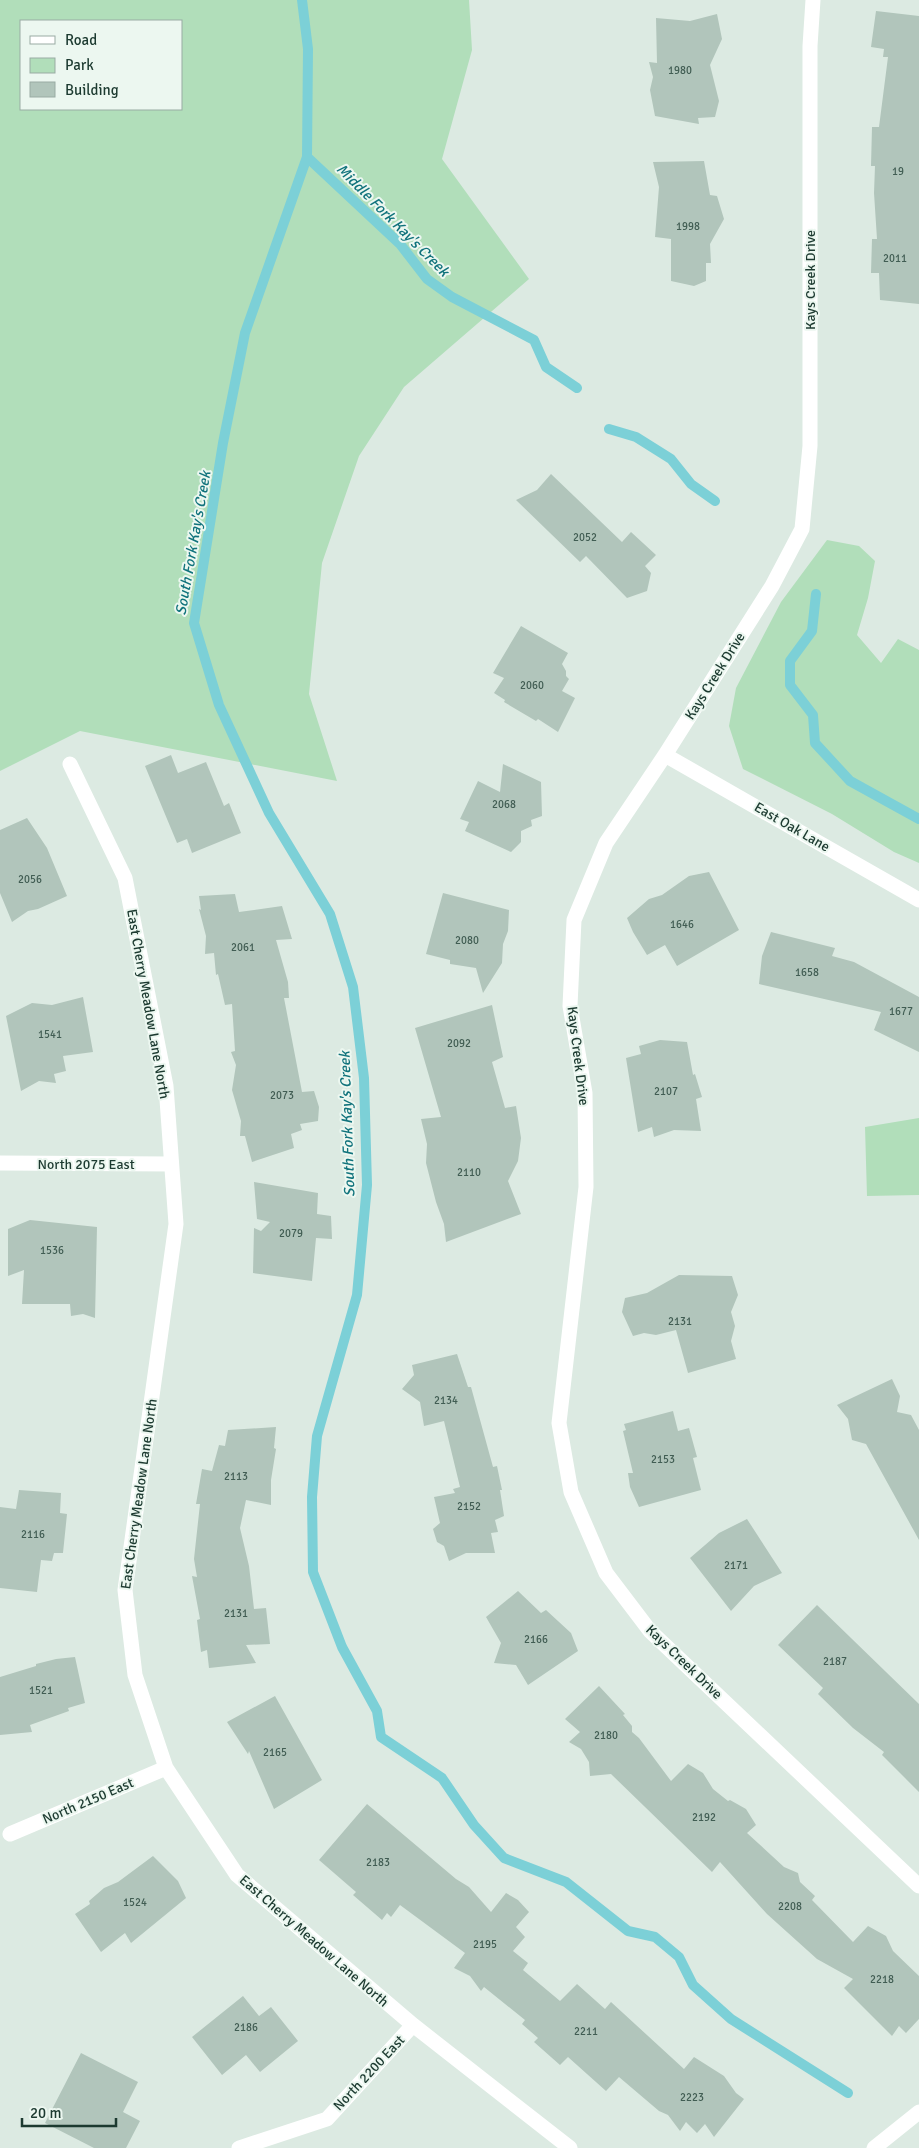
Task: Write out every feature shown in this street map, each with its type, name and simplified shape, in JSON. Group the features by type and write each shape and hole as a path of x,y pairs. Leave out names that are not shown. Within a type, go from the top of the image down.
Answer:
{"street":[{"name":"Kays Creek Drive","path":"813,0 810,46 810,446 802,529 772,586 665,755 606,843 574,920 570,1006 585,1093 586,1187 559,1423 571,1492 606,1573 650,1631 919,1886"},
{"name":"East Oak Lane","path":"665,755 919,900"},
{"name":"East Cherry Meadow Lane North","path":"70,764 125,878 166,1086 176,1224 125,1590 135,1675 166,1768 237,1875 413,2025 570,2148"},
{"name":"North 2075 East","path":"0,1163 171,1164"},
{"name":"North 2150 East","path":"10,1834 166,1768"},
{"name":"North 2200 East","path":"239,2148 327,2119 413,2025"},
{"path":"874,2148 919,2112"}],"green space":[{"path":"0,0 469,0 472,50 442,159 529,279 404,387 359,456 322,563 309,694 337,781 80,731 0,771"},
{"path":"827,540 859,546 875,561 868,598 857,635 881,663 898,639 919,650 919,863 894,852 832,814 743,769 729,726 736,688 781,602"},
{"path":"919,1118 919,1195 867,1196 865,1127"}],"building":[{"path":"876,11 919,16 919,304 880,300 879,273 871,273 872,239 877,239 874,193 875,166 871,166 872,127 879,127 888,57 883,57 884,49 871,47"},
{"path":"717,14 722,39 710,65 719,101 715,117 698,118 699,124 655,116 650,90 653,77 649,62 657,63 656,18 690,21"},
{"path":"704,161 710,195 717,196 724,219 710,244 711,263 706,263 706,281 694,286 671,281 671,239 655,237 659,187 653,162"},
{"path":"551,474 622,542 631,532 656,555 645,566 651,573 647,591 627,598 586,556 580,562 516,500 537,490"},
{"path":"521,626 568,653 562,664 569,679 562,691 575,698 558,732 538,719 536,721 504,702 505,700 494,693 504,678 493,673"},
{"path":"171,755 178,773 206,762 224,806 229,803 241,833 192,853 187,839 177,843 145,766"},
{"path":"503,764 541,782 542,816 531,820 532,826 521,831 521,842 511,852 465,831 469,822 460,819 478,781 500,792"},
{"path":"27,818 47,848 67,896 38,909 28,911 12,922 0,893 0,830"},
{"path":"709,872 739,930 677,966 665,945 647,955 627,918 649,899 662,895 689,876"},
{"path":"443,893 509,910 508,931 503,944 502,963 483,993 476,968 450,964 450,960 426,954"},
{"path":"235,894 239,912 282,906 292,939 276,940 288,982 289,998 284,998 302,1092 314,1091 319,1107 318,1121 300,1124 302,1130 291,1134 294,1148 252,1162 245,1136 240,1136 241,1121 232,1090 236,1065 231,1052 235,1051 232,1004 225,1005 218,974 216,975 214,953 205,954 206,936 199,909 201,910 199,896"},
{"path":"771,932 835,948 832,956 854,962 919,997 919,1052 874,1030 881,1012 759,984 762,956"},
{"path":"83,997 93,1052 63,1056 66,1071 54,1074 56,1083 39,1081 21,1091 6,1016 32,1003 52,1005"},
{"path":"492,1005 503,1057 492,1062 505,1108 516,1106 521,1138 518,1161 508,1181 521,1214 446,1242 444,1224 426,1163 427,1144 421,1119 441,1117 415,1028"},
{"path":"660,1040 687,1042 693,1075 695,1074 702,1097 696,1099 701,1131 674,1130 654,1137 652,1127 638,1132 626,1058 641,1054 639,1046"},
{"path":"254,1182 318,1193 317,1214 331,1216 332,1239 316,1238 312,1281 253,1273 254,1228 261,1231 270,1222 257,1219"},
{"path":"30,1220 97,1227 95,1318 83,1314 71,1316 70,1304 22,1304 24,1270 8,1276 8,1229"},
{"path":"679,1275 732,1276 738,1295 731,1312 735,1326 731,1341 736,1359 688,1373 676,1330 656,1335 644,1333 633,1336 622,1312 625,1298 647,1293"},
{"path":"457,1354 468,1387 471,1387 493,1467 497,1466 502,1490 500,1490 504,1516 495,1520 498,1532 491,1533 495,1553 466,1553 449,1561 444,1546 437,1542 433,1529 440,1523 434,1497 455,1493 453,1489 460,1487 444,1421 424,1426 420,1402 402,1389 414,1375 412,1365"},
{"path":"892,1379 900,1396 897,1412 911,1415 919,1430 919,1540 866,1444 852,1440 848,1419 837,1405"},
{"path":"673,1411 678,1431 689,1428 697,1457 693,1458 701,1490 639,1507 630,1487 628,1473 633,1473 623,1431 626,1430 624,1424"},
{"path":"276,1427 274,1448 276,1449 271,1480 271,1505 246,1500 240,1528 249,1566 254,1609 266,1608 270,1644 246,1645 256,1663 209,1668 207,1650 201,1652 197,1620 200,1619 192,1576 197,1577 194,1559 200,1504 196,1504 202,1469 212,1471 219,1445 225,1446 228,1430"},
{"path":"19,1490 61,1493 60,1513 67,1514 63,1553 54,1553 52,1561 41,1560 37,1592 0,1588 0,1507 16,1509"},
{"path":"747,1519 782,1573 754,1586 731,1611 690,1558 719,1533"},
{"path":"518,1591 541,1613 546,1610 571,1633 578,1651 528,1685 516,1665 494,1663 501,1643 486,1617"},
{"path":"817,1605 919,1704 919,1792 882,1755 884,1752 853,1728 818,1694 823,1688 778,1645"},
{"path":"75,1657 85,1703 68,1708 69,1711 30,1725 32,1732 0,1735 0,1677 36,1666 36,1664"},
{"path":"599,1686 625,1714 623,1715 632,1726 632,1732 639,1738 671,1781 688,1764 703,1773 713,1789 728,1801 730,1800 746,1809 756,1825 747,1833 784,1867 798,1873 800,1882 815,1896 812,1900 853,1942 868,1926 886,1936 893,1951 919,1976 919,2019 906,2033 899,2026 892,2036 844,1988 853,1979 817,1959 767,1914 720,1862 712,1872 611,1774 590,1776 589,1762 581,1749 569,1742 580,1732 565,1719"},
{"path":"275,1696 322,1780 274,1809 249,1751 248,1754 227,1722"},
{"path":"367,1804 456,1879 469,1887 491,1912 506,1893 518,1900 529,1912 516,1927 525,1937 513,1951 528,1963 523,1970 560,2001 577,1984 605,2009 611,2002 684,2069 694,2057 724,2076 736,2093 744,2099 714,2137 705,2124 697,2133 686,2122 680,2131 668,2115 659,2111 619,2077 606,2091 568,2057 560,2065 534,2042 538,2038 522,2024 525,2020 484,1987 481,1991 470,1976 454,1968 465,1953 400,1905 391,1917 387,1913 382,1920 353,1895 356,1892 319,1860"},
{"path":"153,1856 178,1881 186,1898 131,1943 125,1933 101,1952 75,1914 90,1904 89,1901 104,1888 118,1882"},
{"path":"243,1996 259,2016 271,2007 298,2041 260,2072 246,2055 222,2075 192,2037"},
{"path":"81,2053 138,2082 123,2112 140,2121 126,2148 94,2148 45,2123"}],"waterway":[{"name":"South Fork Kay's Creek","path":"302,0 308,49 307,157 245,333 223,443 194,623 219,705 269,813 330,914 353,987 364,1078 367,1185 357,1295 317,1436 312,1497 313,1572 342,1647 377,1711 381,1737 442,1778 474,1825 504,1858 566,1882 628,1931 655,1937 679,1957 693,1985 731,2019 848,2093"},
{"name":"Middle Fork Kay's Creek","path":"307,157 400,244 427,279 452,297 534,340 546,367 577,388"},
{"name":"Middle Fork Kay's Creek","path":"609,429 636,437 671,459 691,484 715,501"},
{"name":"Middle Fork Kay's Creek","path":"816,594 812,631 790,661 790,685 813,715 815,743 850,781 919,819"}]}
